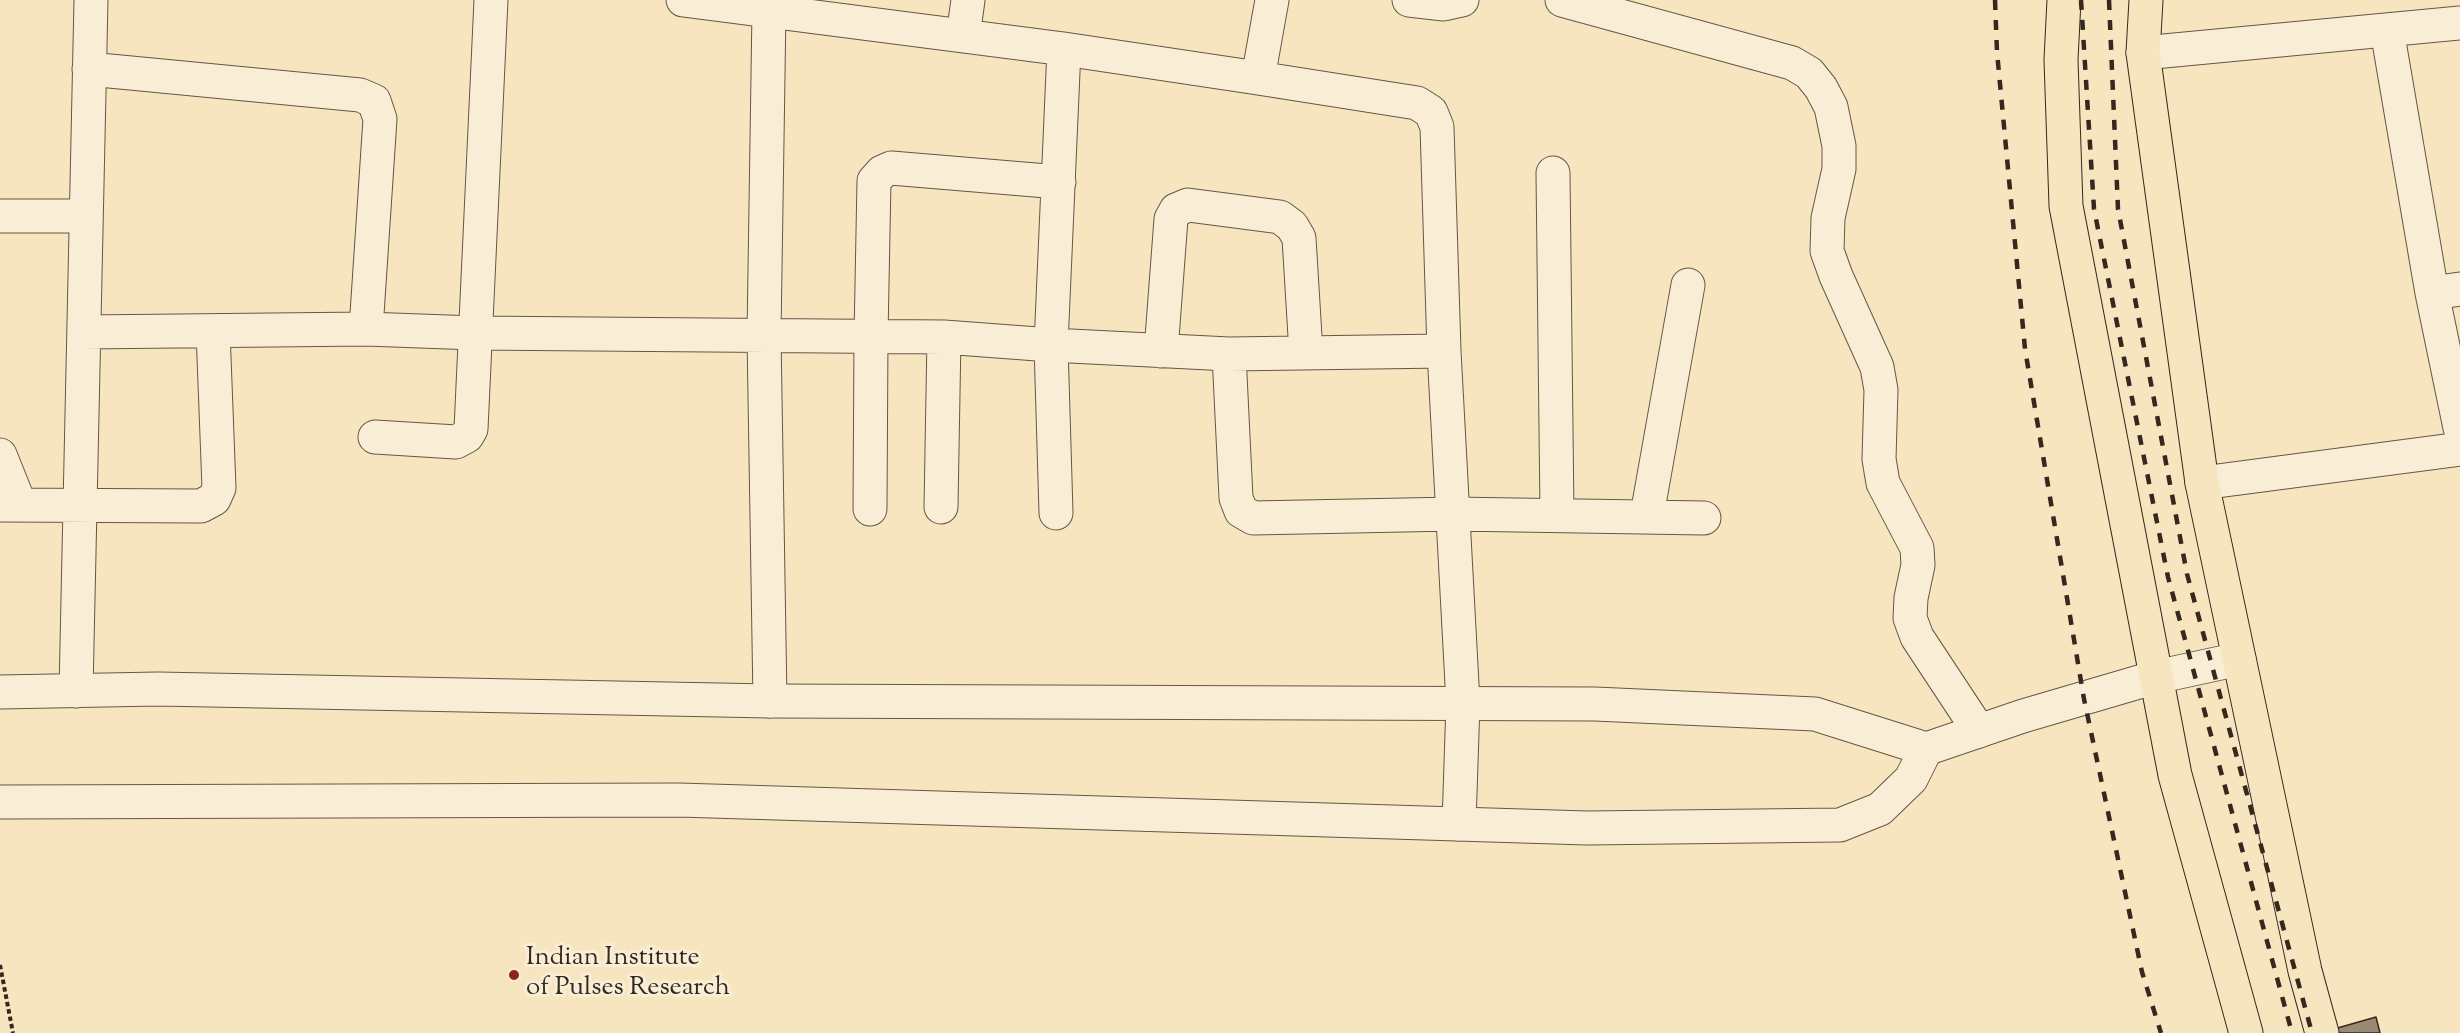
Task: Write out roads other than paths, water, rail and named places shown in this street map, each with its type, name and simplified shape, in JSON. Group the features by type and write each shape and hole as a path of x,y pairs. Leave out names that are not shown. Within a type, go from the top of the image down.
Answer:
{"highway":[{"path":"2064,0 2061,60 2066,206 2175,775 2246,1033"},
{"path":"2146,0 2143,53 2202,483 2305,971 2322,1033"}],"street":[{"path":"76,691 91,0"},
{"path":"375,437 456,442 467,436 471,429 491,0"},
{"path":"683,0 769,10 806,8 963,36 1064,49 1417,103 1431,112 1437,127 1444,351 1463,703 1459,824"},
{"path":"963,36 968,0"},
{"path":"1258,78 1272,0"},
{"path":"1409,0 1444,4 1462,0"},
{"path":"1562,0 1792,63 1809,73 1821,88 1831,107 1839,146 1839,169 1828,218 1827,251 1877,367 1881,390 1878,449 1883,483 1917,548 1918,565 1911,598 1910,618 1917,637 1979,731"},
{"path":"769,10 764,335 770,701"},
{"path":"2143,53 2460,23"},
{"path":"2386,30 2446,291 2460,428"},
{"path":"1056,513 1051,345 1064,49"},
{"path":"89,69 360,95 374,101 380,119 366,329"},
{"path":"870,509 874,181 882,172 891,168 1059,182"},
{"path":"1553,173 1557,514"},
{"path":"1161,351 1171,219 1176,210 1188,205 1280,217 1292,226 1299,238 1306,353"},
{"path":"0,216 86,216"},
{"path":"1647,516 1688,285"},
{"path":"84,332 366,329 475,333 944,337 1229,354 1444,351"},
{"path":"0,455 10,505 201,506 214,499 219,488 213,331"},
{"path":"941,507 944,337"},
{"path":"1229,354 1236,498 1241,511 1253,518 1557,514 1704,518"},
{"path":"2202,483 2460,449"},
{"path":"0,692 170,689 770,701 1595,704 1815,714 1926,749 2038,712 2156,677 2239,659"},
{"path":"0,802 679,800 1587,828 1840,825 1880,809 1911,779 1926,749"}],"railway":[{"path":"1995,0 1997,52 2025,349 2084,699 2142,972 2161,1033"},
{"path":"2081,0 2094,209 2168,577 2292,1033"},
{"path":"2109,0 2118,209 2187,574 2312,1033"}],"place":[{"name":"Indian Institute of Pulses Research","path":"514,975"}]}
